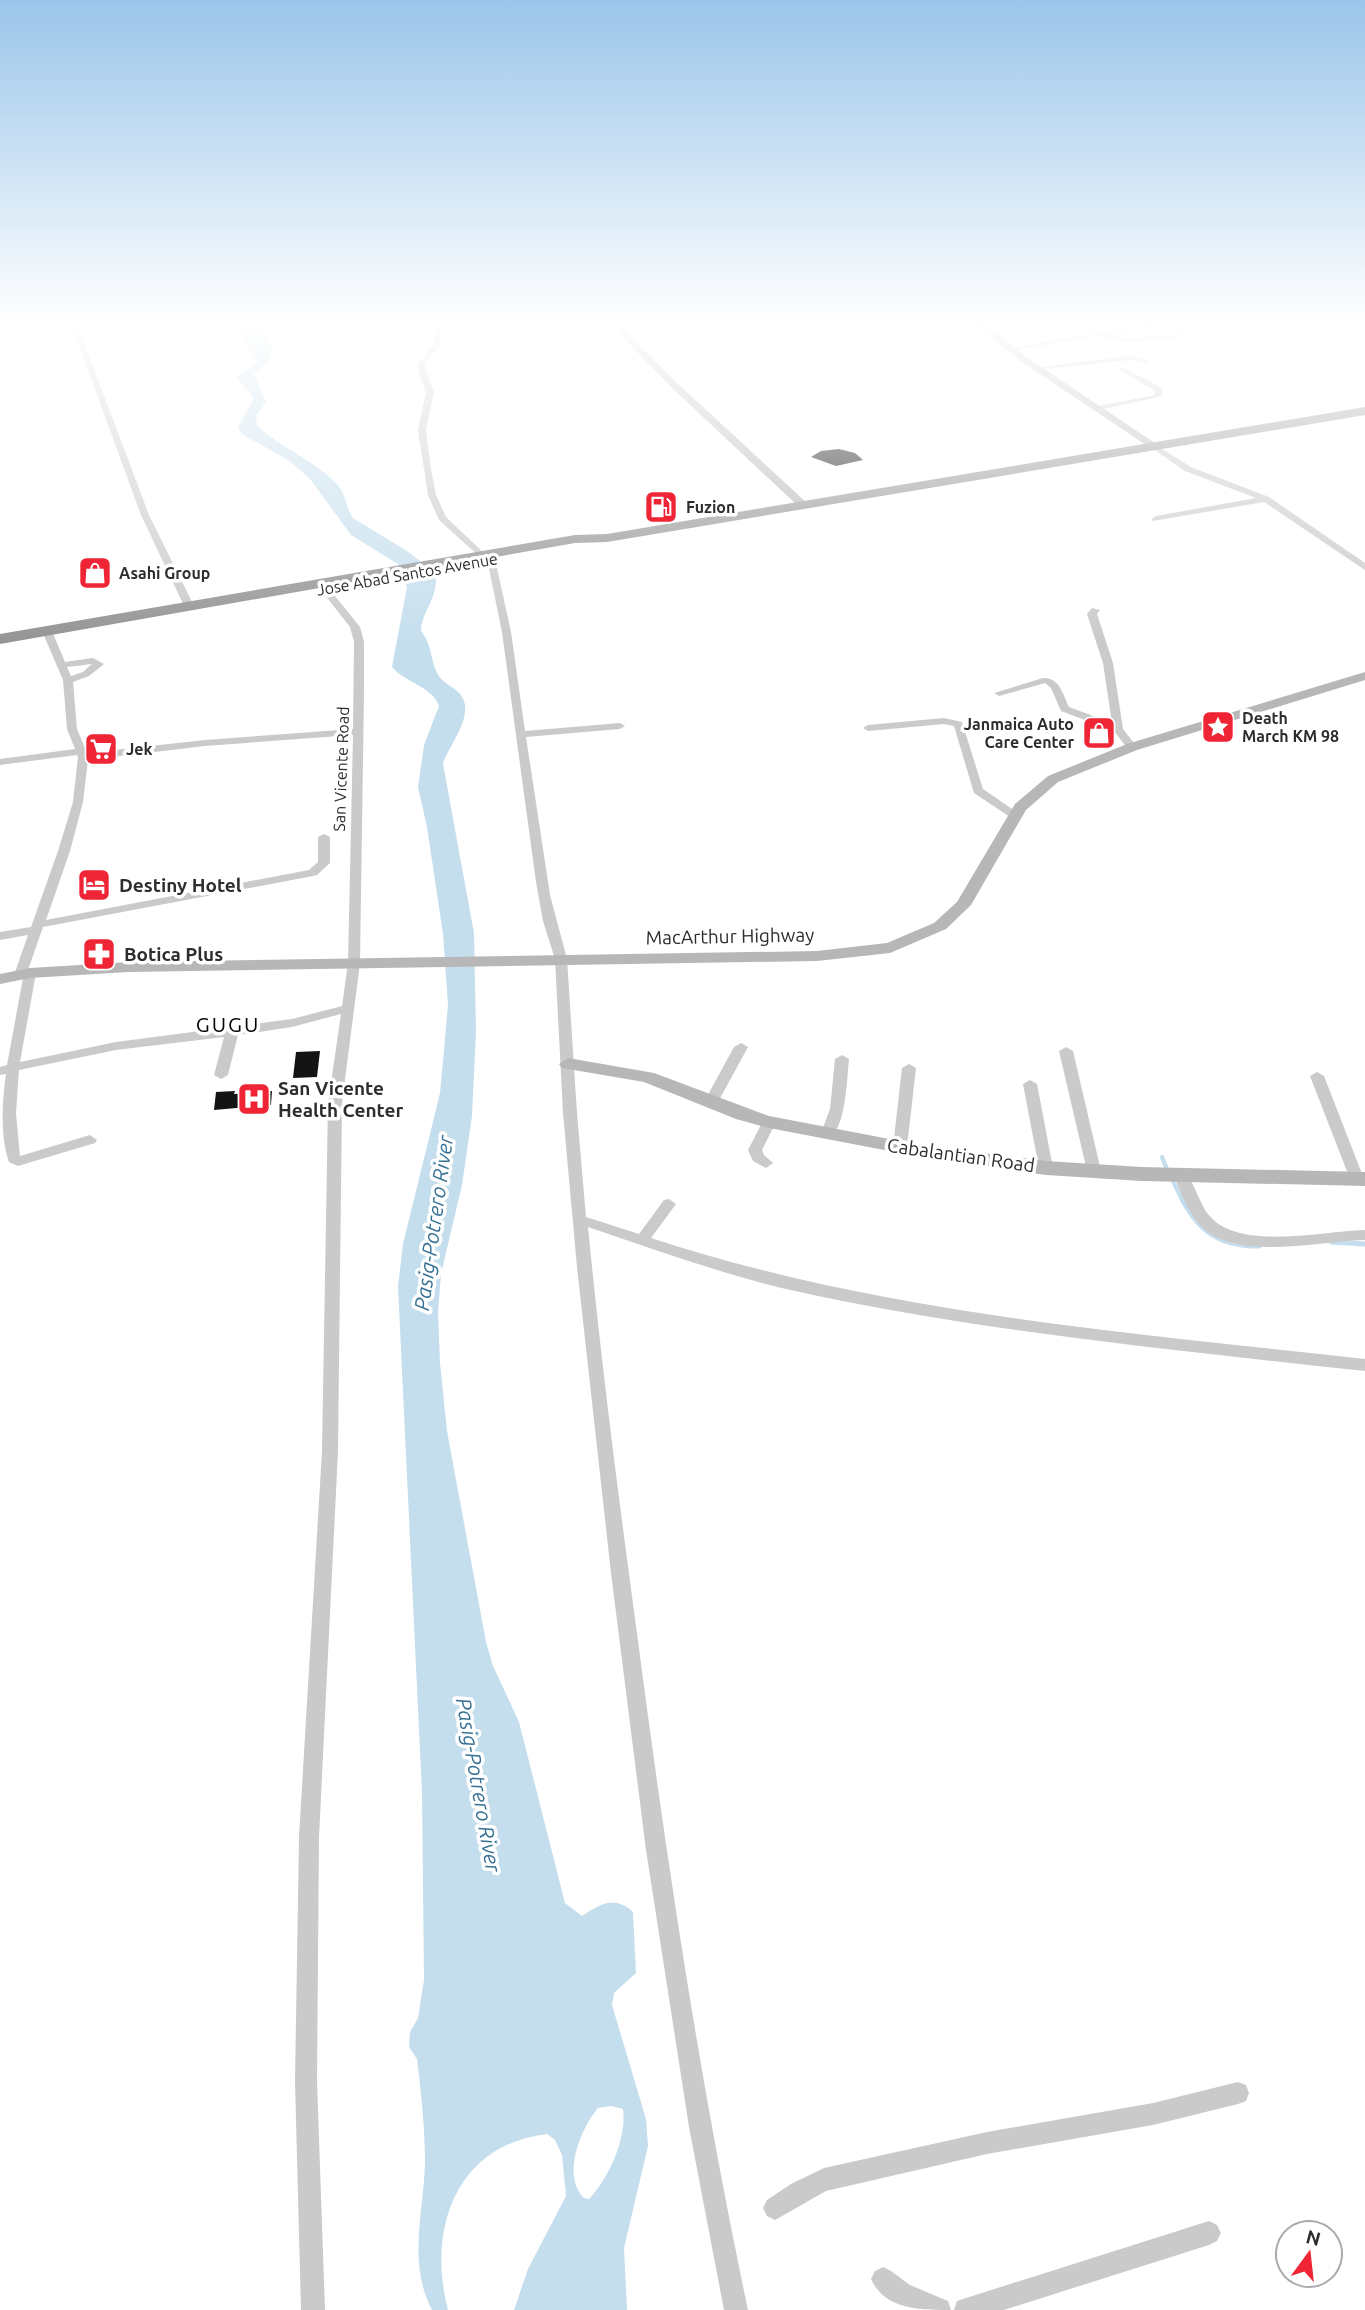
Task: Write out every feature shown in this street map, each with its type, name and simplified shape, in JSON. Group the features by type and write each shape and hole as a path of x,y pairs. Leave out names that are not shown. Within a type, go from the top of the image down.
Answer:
{"highway":[{"name":"Jose Abad Santos Avenue","path":"0,639 199,606 219,607 482,558 600,542 607,538 1249,429"}],"main road":[{"path":"721,429 802,504"},
{"path":"1128,429 1154,445"},
{"name":"MacArthur Highway","path":"0,979 25,974 128,967 817,956 890,947 940,926 963,905 1014,815 1034,793 1053,779 1132,747 1365,676"},
{"name":"Cabalantian Road","path":"568,1064 648,1077 769,1122 900,1147 1046,1168 1361,1179"}],"street":[{"path":"113,429 145,515 199,606"},
{"path":"422,429 432,495 442,518 482,558 508,633 527,802 557,959 589,1317 665,1917 699,2131 736,2310"},
{"path":"1154,445 1188,469 1266,499 1365,567"},
{"path":"1156,519 1266,499"},
{"name":"San Vicente Road","path":"313,2310 306,2081 309,1837 330,1451 335,1103 357,962 357,634 353,621 328,585"},
{"path":"1095,610 1093,616 1108,663 1118,729 1132,747"},
{"path":"47,631 68,680 72,729 83,754 78,802 57,873 35,928 25,974 6,1069 8,1120 14,1159 18,1161 90,1140"},
{"path":"62,665 93,661 99,664 86,674 68,680"},
{"path":"999,693 1046,680 1055,687 1065,709 1118,729"},
{"path":"868,728 930,721 958,724 978,791 1014,815"},
{"path":"520,734 620,726"},
{"path":"0,762 356,732"},
{"path":"0,936 313,873 324,863 324,837"},
{"path":"6,1069 116,1046 306,1022 349,1008"},
{"path":"221,1075 232,1032"},
{"path":"711,1102 741,1047"},
{"path":"1066,1051 1094,1171"},
{"path":"828,1133 837,1109 842,1059"},
{"path":"900,1147 909,1068"},
{"path":"1317,1076 1361,1179"},
{"path":"1030,1084 1046,1168"},
{"path":"766,1163 758,1158 755,1150 769,1122"},
{"path":"1180,1173 1202,1217 1226,1235 1247,1240 1365,1235"},
{"path":"642,1240 668,1204"},
{"path":"582,1220 791,1285 889,1305 1069,1332 1365,1364"},
{"path":"775,2208 824,2180 988,2143 1153,2114 1238,2093"},
{"path":"966,2310 1209,2233"},
{"path":"883,2279 893,2292 922,2300 939,2310"}],"water":[{"name":"Pasig-Potrero River","path":"239,429 261,429 318,467 343,492 353,518 407,551 436,573 432,599 421,631 428,642 439,676 460,694 464,702 465,711 460,730 443,764 474,933 476,1032 472,1116 462,1185 441,1274 438,1312 440,1363 447,1431 486,1642 493,1666 519,1722 565,1903 582,1916 608,1903 620,1904 633,1912 636,1973 614,1993 612,2005 646,2119 648,2146 624,2248 627,2310 514,2310 528,2269 566,2196 562,2155 555,2140 547,2134 515,2141 490,2155 470,2173 455,2196 446,2222 442,2250 442,2280 448,2310 432,2310 420,2274 424,2136 417,2059 409,2047 410,2032 418,2018 424,1980 422,1793 398,1286 403,1244 440,1093 448,1005 443,934 427,827 418,787 424,745 439,706 431,694 392,667 407,587 398,564 351,535 310,479 290,461 242,434","holes":["611,2106 623,2109 624,2120 610,2169 589,2199 584,2198 577,2189 574,2165 585,2127 598,2108"]}],"building":[{"path":"839,449 855,453 863,460 836,466 811,457 821,451"},
{"path":"320,1051 317,1077 293,1078 296,1052"},
{"path":"235,1091 234,1094 272,1091 271,1105 214,1110 216,1092"}],"waterway":[{"path":"1162,1157 1166,1167"},
{"path":"1172,1179 1182,1199"},
{"path":"1182,1199 1196,1221 1213,1235 1233,1243 1259,1246"},
{"path":"1331,1242 1365,1244"}],"place":[{"name":"Fuzion","path":"661,507"},
{"name":"Asahi Group","path":"95,573"},
{"name":"Death March KM 98","path":"1218,727"},
{"name":"Janmaica Auto Care Center","path":"1099,733"},
{"name":"Jek","path":"101,749"},
{"name":"Destiny Hotel","path":"94,885"},
{"name":"Botica Plus","path":"99,954"},
{"name":"San Vicente Health Center","path":"254,1099"}],"district":[{"name":"GUGU","path":"228,1025"}]}
